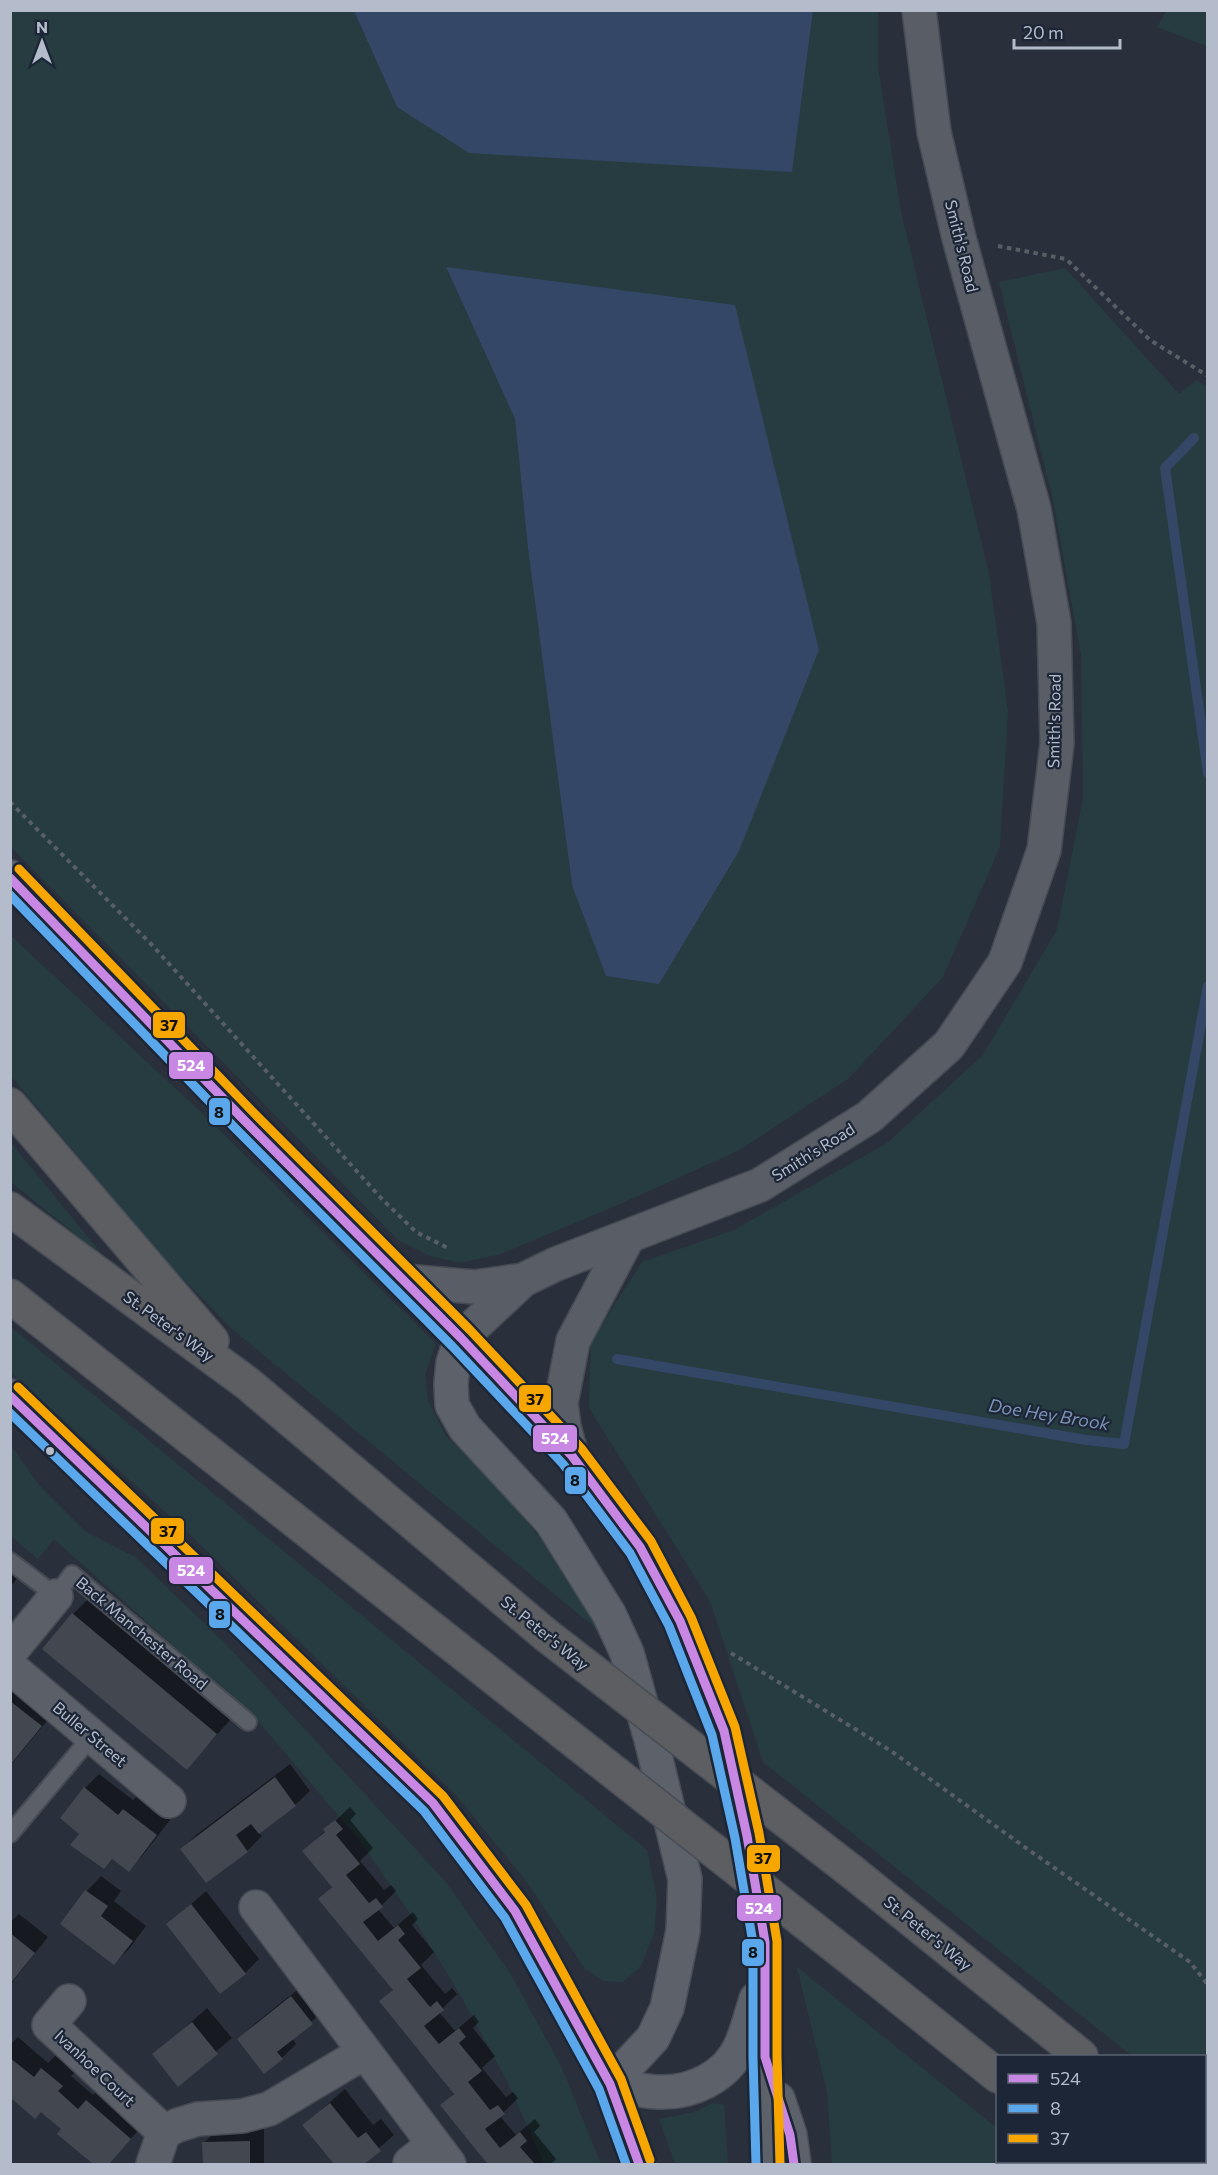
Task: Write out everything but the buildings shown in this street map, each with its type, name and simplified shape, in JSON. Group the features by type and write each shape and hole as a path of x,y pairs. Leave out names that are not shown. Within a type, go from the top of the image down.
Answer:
{"highway":[{"path":"10,1105 247,1383"},
{"name":"St. Peter's Way","path":"10,1209 247,1383 546,1635 851,1871 1080,2055"},
{"path":"10,1296 996,2074"}],"main road":[{"path":"10,878 235,1111 461,1338 572,1456 640,1547 680,1621 724,1731 747,1836 765,1942 768,2164"},
{"path":"461,1338 453,1363 452,1405 465,1428 551,1521 609,1614 627,1653 652,1743 685,1879 682,1931 667,2008 653,2038 610,2084"},
{"path":"10,1396 433,1803 514,1911 610,2084 639,2164"},
{"path":"610,2084 660,2092 686,2090 706,2082 723,2070 740,2048 766,1969"},
{"path":"765,2057 790,2135 794,2164"}],"street":[{"name":"Smith's Road","path":"461,1338 523,1280 556,1264 760,1185 869,1117 949,1045 1005,962 1044,850 1057,744 1054,623 1034,509 959,238 934,132 919,10"},
{"path":"572,1456 564,1427 561,1403 573,1341 628,1237"},
{"name":"Smith's Road","path":"404,1281 475,1287 523,1280"},
{"path":"10,1652 56,1596"},
{"name":"Buller Street","path":"10,1668 169,1802"},
{"path":"256,1907 365,2052 431,2157"},
{"name":"Ivanhoe Court","path":"69,2001 49,2025 164,2132"},
{"path":"153,2164 164,2132 198,2119 242,2116 269,2109 365,2052"}],"lane":[{"name":"Back Manchester Road","path":"10,1561 56,1596 72,1574 248,1722"},
{"path":"10,1834 92,1736"}],"path":[{"path":"959,238 1066,259 1150,340 1208,376"},
{"path":"10,802 152,945 382,1199 416,1232 451,1250"},
{"path":"729,1652 891,1751 1190,1962 1208,1985"}],"green space":[{"path":"1167,10 1207,11 1207,46 1157,27"},
{"path":"10,11 354,11 397,107 792,171 813,11 878,11 878,67 901,212 989,574 1008,711 1000,847 943,977 848,1079 738,1151 620,1204 501,1254 460,1263 430,1256 399,1241 11,847","holes":["446,268 739,851 572,885 528,549 515,419"]},
{"path":"1065,268 1179,394 1197,380 1207,387 1207,2117 1206,2055 1131,2055 763,1762 710,1601 589,1408 591,1342 642,1262 734,1230 887,1143 983,1055 1057,930 1083,799 1081,655 1053,500 999,282"},
{"path":"10,935 201,1112 436,1344 425,1374 428,1401 445,1435 490,1478 540,1538 599,1631 232,1329 164,1259 11,1076"},
{"path":"11,1143 105,1258 11,1182"},
{"path":"11,1327 647,1850 657,1899 654,1933 641,1966 623,1982 604,1981 585,1969 527,1882 456,1795 181,1526 11,1373"},
{"path":"10,1444 39,1485 86,1532 135,1557 225,1643 446,1882 510,1973 562,2068 601,2164 544,2164 506,2079 461,1996 412,1916 359,1840 259,1722 54,1539 38,1559 11,1536"},
{"path":"797,1967 996,2127 996,2163 1043,2164 832,2164 827,2092"},
{"path":"713,2103 724,2105 728,2164 675,2164 659,2119 695,2112"}],"water":[{"path":"354,11 813,11 792,172 469,153 397,107"},
{"path":"446,267 735,305 819,650 739,851 659,984 606,976 572,885 528,549 515,419"}],"waterway":[{"name":"Doe Hey Brook","path":"1194,438 1165,468 1208,773"},
{"name":"Doe Hey Brook","path":"617,1359 1086,1440 1124,1444 1208,986"}],"transit line":[{"name":"37","path":"19,869 252,1111 470,1330 581,1448 651,1541 691,1617 735,1727 759,1833 777,1941 780,2164"},
{"name":"524","path":"10,878 243,1119 461,1338 572,1456 640,1547 680,1621 724,1731 747,1836 765,1942 765,2057 790,2135 794,2164"},
{"name":"8","path":"10,895 234,1127 452,1346 563,1464 630,1553 669,1626 712,1735 735,1838 753,1943 756,2164"},
{"name":"37","path":"18,1387 443,1796 526,1905 621,2079 650,2160"},
{"name":"524","path":"10,1396 433,1803 515,1911 610,2084 639,2164"},
{"name":"8","path":"10,1413 424,1811 505,1918 599,2089 626,2164"}]}
